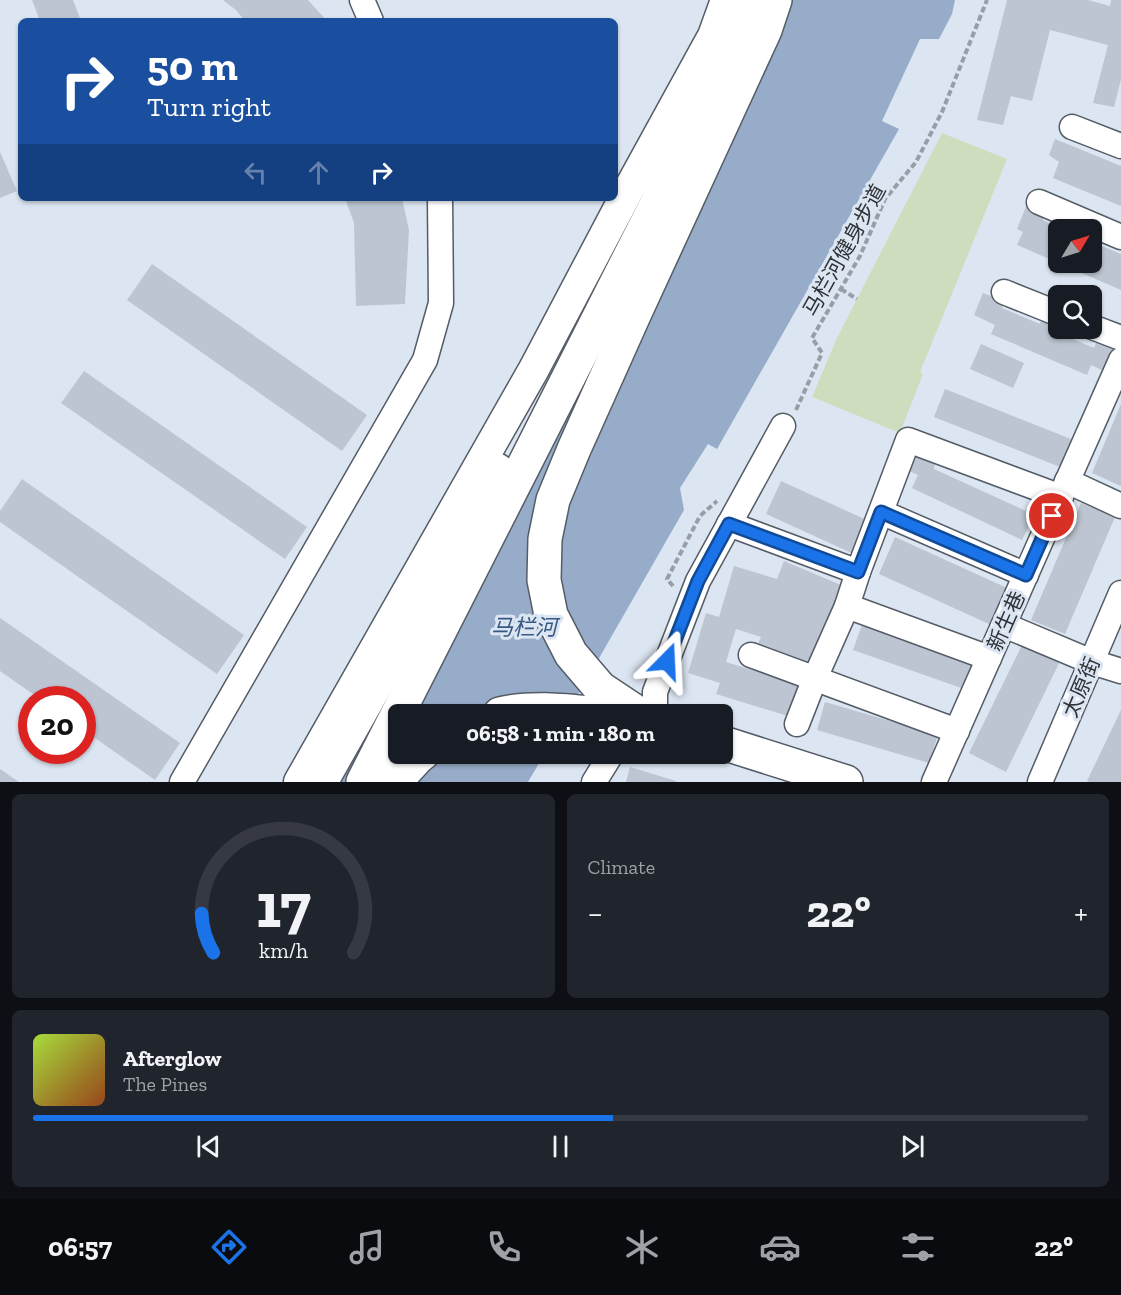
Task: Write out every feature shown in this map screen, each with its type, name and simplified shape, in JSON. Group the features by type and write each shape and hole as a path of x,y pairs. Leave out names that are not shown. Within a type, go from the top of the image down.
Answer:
{"highway":[{"path":"363,782 654,209 741,26 749,0"},
{"path":"624,704 600,688 571,654 551,615 544,580 545,539 553,500 634,315 765,30 775,0"},
{"path":"321,782 541,391 654,209"},
{"path":"733,746 846,782"},
{"path":"394,782 411,764"}],"main road":[{"path":"299,782 534,369 713,36 726,0"}],"street":[{"path":"362,0 370,18"},
{"path":"1072,127 1121,146"},
{"path":"182,782 425,360 441,303 440,201"},
{"path":"1039,202 1121,237"},
{"path":"1004,292 1048,310"},
{"path":"1102,331 1121,338"},
{"name":"新生巷","path":"934,782 1121,360"},
{"path":"656,704 655,692 698,581 785,419"},
{"path":"797,724 814,678 847,606 909,440 1121,506"},
{"path":"881,512 1026,575"},
{"path":"729,524 858,572"},
{"name":"太原街","path":"1040,782 1121,593"},
{"path":"847,606 989,658"},
{"path":"1004,624 1092,662 1121,671"},
{"path":"751,655 957,731"},
{"path":"594,782 605,764"}],"path":[{"name":"马栏河健身步道","path":"785,419 796,410 822,353 812,338 860,256 885,199 916,162 942,112 987,0"},
{"path":"841,290 857,299"},
{"path":"680,594 667,579 700,516 720,499"}],"green space":[{"path":"942,133 1007,159 920,372 923,374 900,433 812,397 837,338"}],"water":[{"name":"马栏河","path":"786,0 955,0 952,14 939,39 920,39 882,121 899,129 717,449 708,444 680,488 684,510 573,704 388,704 388,764 539,764 528,782 339,782 672,221"}],"building":[{"path":"32,0 73,0 80,18 39,18"},
{"path":"223,0 308,0 324,18 243,18"},
{"path":"1007,0 1088,0 1110,6 1111,0 1121,0 1121,79 1114,107 1093,103 1108,45 1050,30 1032,101 1011,96 1003,125 977,120"},
{"path":"1055,139 1121,166 1121,206 1053,178 1059,162 1049,155"},
{"path":"0,152 17,191 0,198"},
{"path":"346,201 403,201 409,230 405,304 356,306 354,223"},
{"path":"1027,204 1045,212 1043,220 1048,222 1048,258 1017,245 1023,232 1017,229"},
{"path":"1102,246 1121,254 1121,290 1082,273 1102,273"},
{"path":"152,264 367,415 342,451 127,300"},
{"path":"983,293 1003,301 1002,308 1040,324 1042,317 1048,319 1048,339 1073,339 1094,348 1097,341 1118,350 1108,373 1091,365 1087,375 991,334 995,325 974,315"},
{"path":"981,344 1024,363 1013,388 970,369"},
{"path":"84,371 307,527 285,559 61,403"},
{"path":"945,389 1076,441 1065,469 934,417"},
{"path":"1121,404 1121,486 1092,473"},
{"path":"918,453 935,461 934,469 1026,511 1031,501 1049,510 1040,531 1029,526 1022,540 912,488 918,475 909,471"},
{"path":"22,479 244,635 217,674 0,522 0,511"},
{"path":"781,481 871,522 856,555 766,514"},
{"path":"1081,503 1115,517 1065,634 1031,620"},
{"path":"895,537 1016,592 1000,629 879,574"},
{"path":"784,561 848,588 811,667 756,648 761,637 736,629 726,662 801,685 791,717 716,694 720,683 688,673 706,613 719,617 734,566 777,579"},
{"path":"0,618 180,743 155,780 96,739 96,686 21,686 0,671"},
{"path":"862,625 976,665 967,690 853,650"},
{"path":"1025,639 1062,657 1006,772 969,753"},
{"path":"825,702 938,735 929,763 817,730"},
{"path":"1121,710 1121,782 1089,782 1087,781"},
{"path":"630,767 676,781 676,782 626,782"},
{"path":"0,769 19,782 0,782"}],"route":[{"path":"667,661 698,581 729,524 858,572 881,512 1026,575 1052,516"}]}
